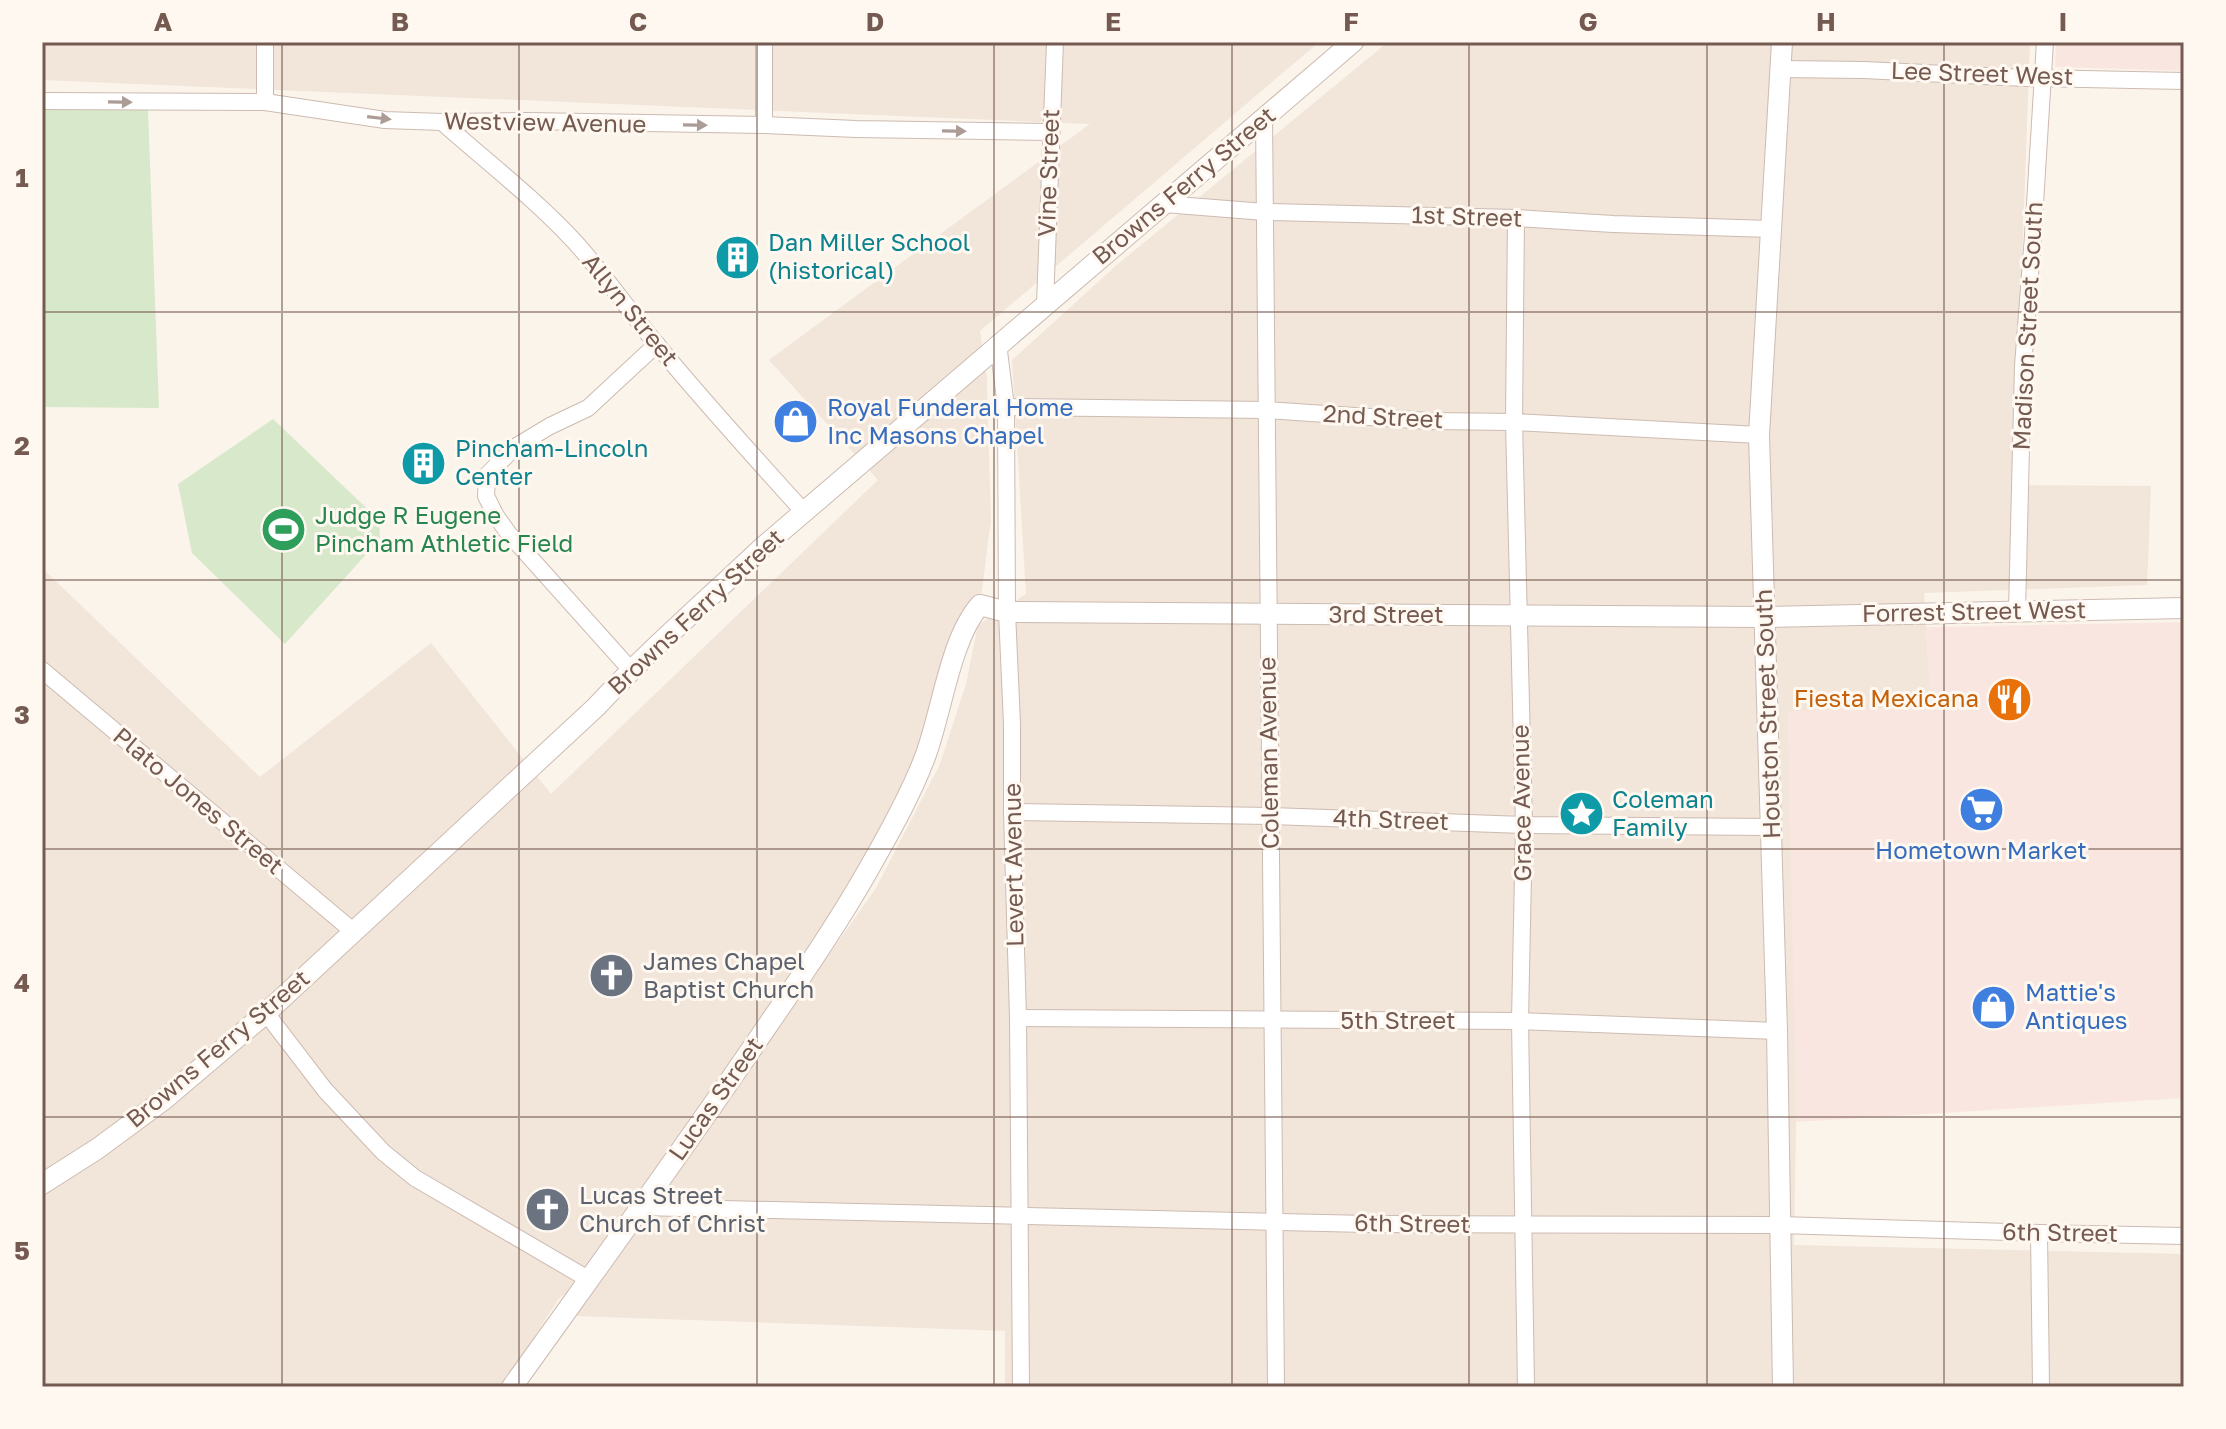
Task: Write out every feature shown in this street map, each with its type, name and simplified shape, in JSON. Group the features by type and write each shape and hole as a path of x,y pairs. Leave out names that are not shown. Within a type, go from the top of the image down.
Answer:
{"street":[{"path":"265,42 265,102"},
{"path":"764,42 764,125"},
{"name":"Vine Street","path":"1045,304 1055,42"},
{"name":"Browns Ferry Street","path":"42,1184 97,1149 162,1101 266,1013 596,707 630,669 803,511 1353,42"},
{"name":"Houston Street South","path":"1782,42 1759,435 1777,1031 1783,1387"},
{"name":"Madison Street South","path":"2017,611 2023,366 2045,42"},
{"name":"Lee Street West","path":"1780,69 2184,81"},
{"name":"Westview Avenue","path":"42,101 265,102 385,120 442,122 1050,132"},
{"name":"Coleman Avenue","path":"1264,118 1276,1387"},
{"name":"Allyn Street","path":"442,122 573,240 657,344 803,511"},
{"name":"1st Street","path":"1164,204 1265,212 1516,218 1770,229"},
{"name":"Grace Avenue","path":"1516,218 1514,422 1524,825 1520,1021 1526,1387"},
{"name":"Levert Avenue","path":"998,343 1006,407 1007,612 1018,1018 1021,1387"},
{"path":"630,669 509,534 486,496 487,475 515,447 588,408 657,344"},
{"name":"2nd Street","path":"1006,407 1267,410 1429,421 1514,422 1759,435"},
{"name":"Lucas Street","path":"512,1387 804,972 870,867 909,795 925,757 969,617 980,605 1007,612"},
{"name":"Forrest Street West","path":"1765,617 2184,608"},
{"name":"3rd Street","path":"1007,612 1765,617"},
{"name":"Plato Jones Street","path":"42,670 354,932"},
{"name":"4th Street","path":"1012,812 1271,816 1524,825 1770,827"},
{"path":"266,1013 325,1090 383,1152 415,1178 588,1279"},
{"name":"5th Street","path":"1018,1018 1520,1021 1777,1031"},
{"name":"6th Street","path":"640,1207 1367,1224 1780,1225 2184,1236"},
{"path":"2039,1233 2041,1387"}],"shaded area":[{"path":"42,42 1319,42 980,331 987,380 991,520 980,605 938,719 870,867 588,1279 559,1298 502,1387 42,1387 42,568 260,777 431,643 551,794 878,480 769,360 1090,124 42,80"},
{"path":"1388,42 2030,42 2014,485 2151,486 2147,585 1924,593 1931,708 1788,712 1796,1122 1794,1245 2184,1254 2184,1387 1005,1387 1005,1331 574,1316 876,888 940,764 966,684 978,625 1026,594 1012,360 1118,264"},
{"path":"2056,42 2184,42 2184,71 2055,67"},
{"path":"2184,622 2184,1098 1796,1122 1788,711 1931,708 1926,627"}],"green space":[{"path":"42,107 148,109 159,408 42,407"},
{"name":"Judge R Eugene Pincham Athletic Field","path":"273,419 379,520 380,539 285,644 192,553 178,484"}],"place":[{"name":"Dan Miller School (historical)","path":"737,257"},
{"name":"Royal Funderal Home Inc Masons Chapel","path":"796,422"},
{"name":"Pincham-Lincoln Center","path":"424,463"},
{"name":"Judge R Eugene Pincham Athletic Field","path":"284,530"},
{"name":"Fiesta Mexicana","path":"2010,699"},
{"name":"Hometown Market","path":"1981,809"},
{"name":"Coleman Family","path":"1581,814"},
{"name":"James Chapel Baptist Church","path":"612,976"},
{"name":"Mattie's Antiques","path":"1994,1007"},
{"name":"Lucas Street Church of Christ","path":"548,1210"}]}
